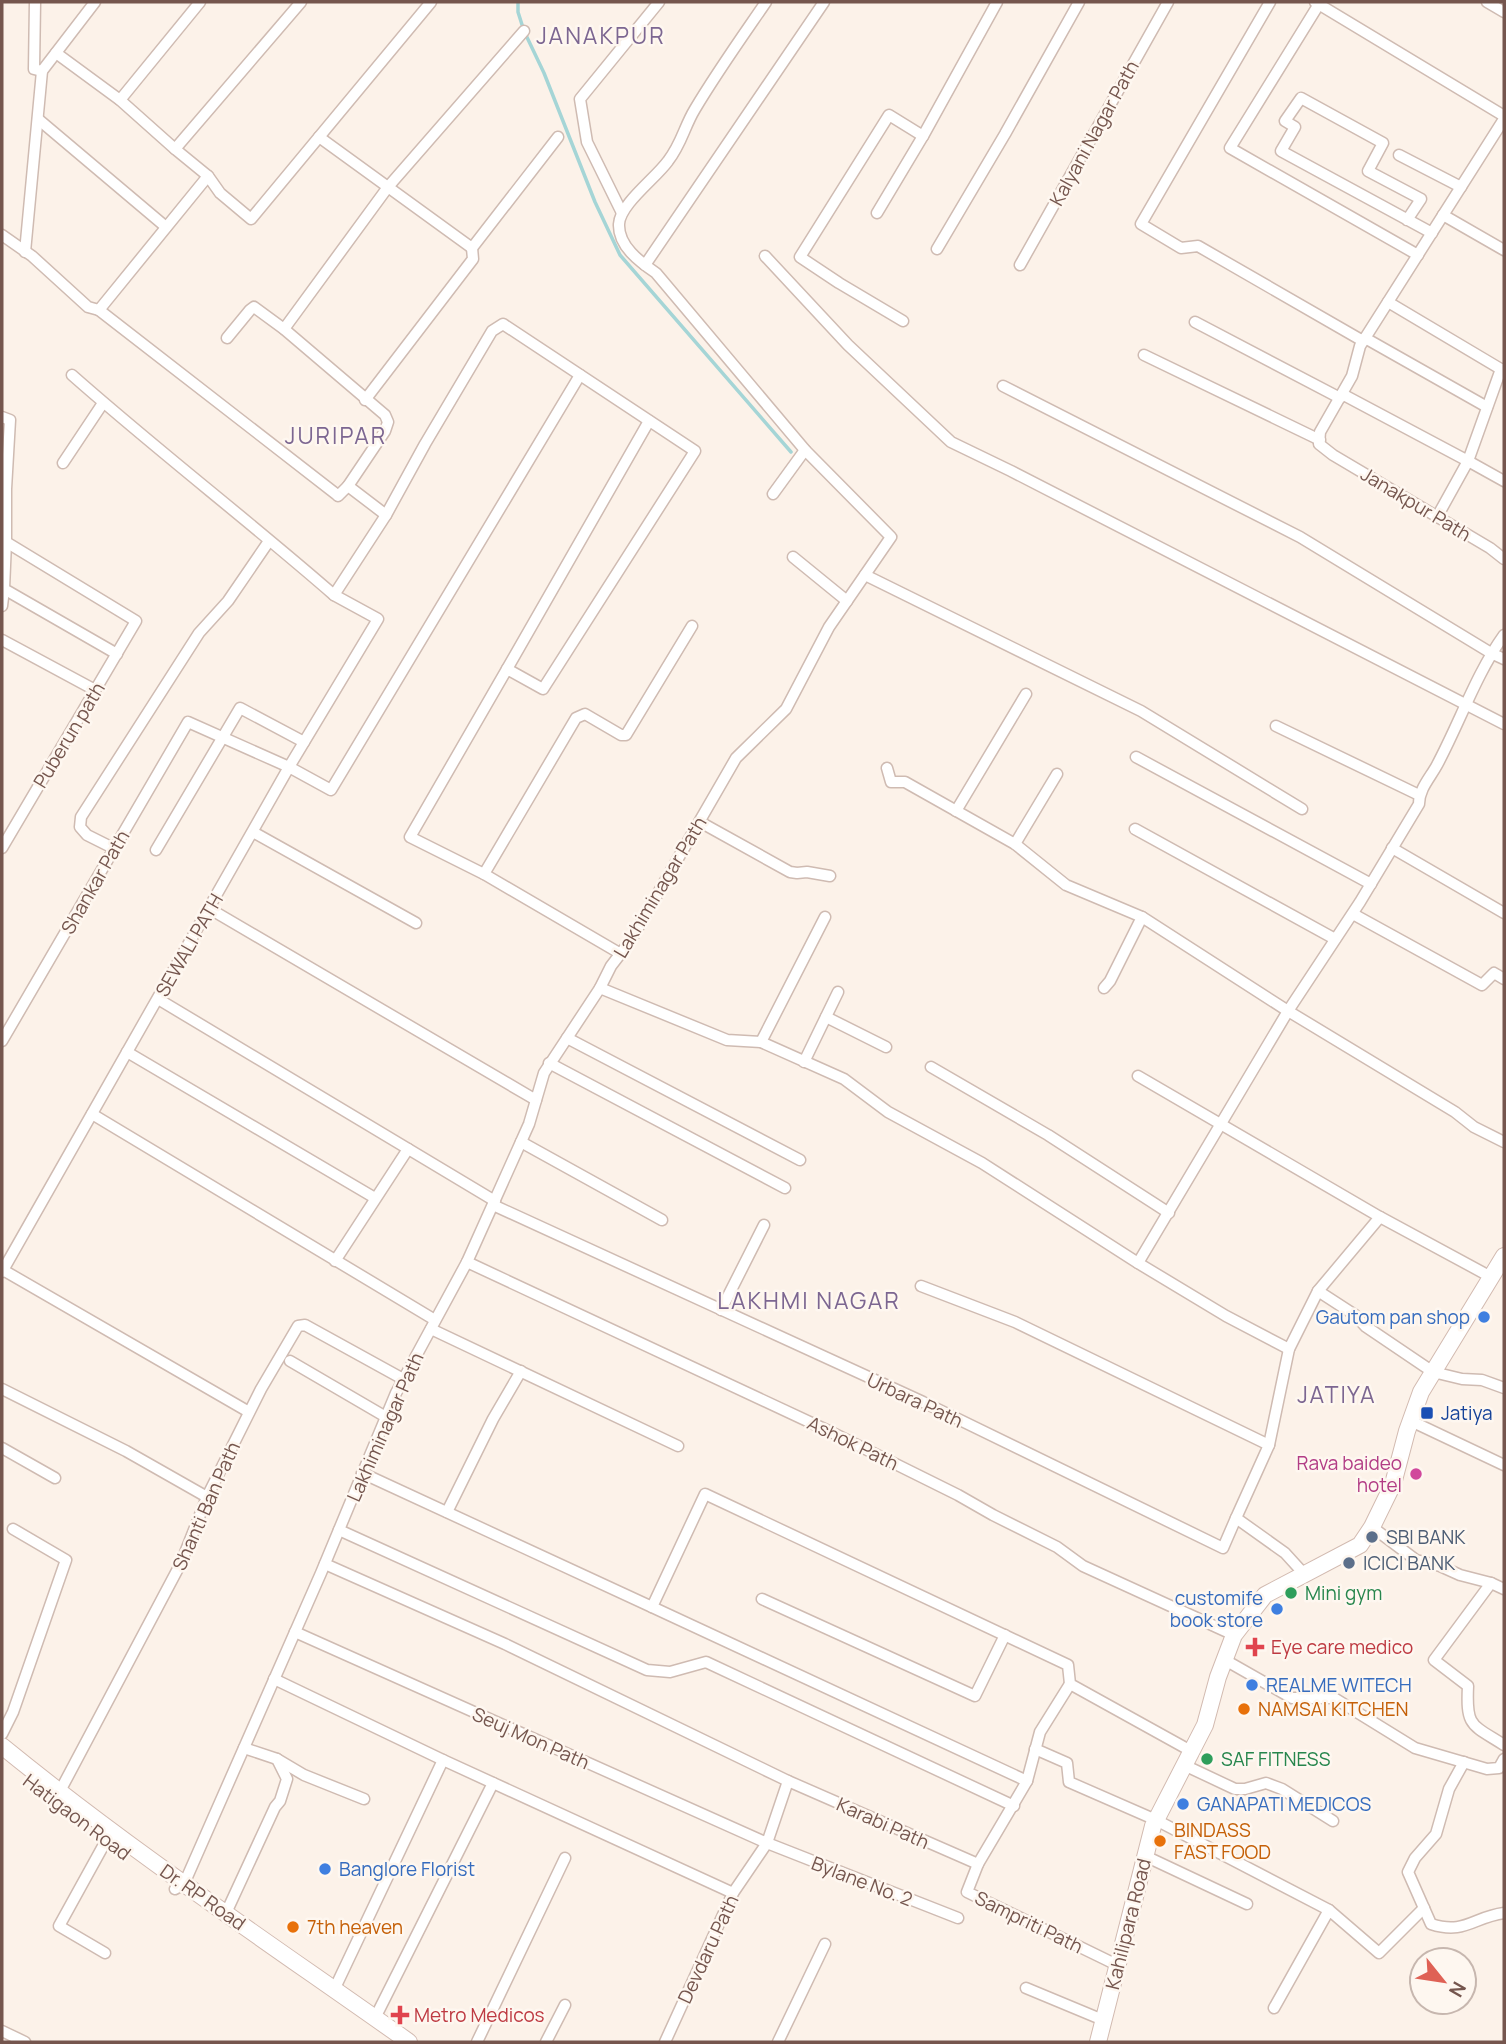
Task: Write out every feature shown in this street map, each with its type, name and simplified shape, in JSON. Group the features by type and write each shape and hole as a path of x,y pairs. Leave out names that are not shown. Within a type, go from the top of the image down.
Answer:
{"main road":[{"name":"Kahilipara Road","path":"1098,2042 1156,1820 1205,1725 1234,1634 1265,1595 1360,1545 1372,1527 1393,1483 1421,1392 1504,1256"},
{"name":"Dr. RP Road","path":"2,1746 179,1887 226,1913 409,2042"},
{"name":"Hatigaon Road","path":"2,1760 107,1839 179,1887 394,2042"}],"street":[{"path":"35,2 34,69 42,72"},
{"path":"25,251 42,72 95,2"},
{"path":"120,100 200,2"},
{"path":"175,149 301,2"},
{"path":"56,53 120,100 208,176 220,192 251,219 431,2"},
{"name":"Lakhiminagar Path","path":"179,1887 244,1748 403,1379 467,1262 494,1203 529,1124 549,1063 600,988 611,966 631,940 736,758 786,709 829,626 891,537 805,450 656,273 636,259 625,244 619,226 622,213 587,142 580,99 659,2"},
{"path":"622,213 667,163 680,144 693,112 766,2"},
{"path":"645,265 824,2"},
{"path":"877,213 997,2"},
{"path":"937,249 1079,2"},
{"name":"Kalyani Nagar Path","path":"1020,265 1168,2"},
{"path":"1270,2 1141,224 1181,248 1198,246 1488,407"},
{"path":"1487,2 1504,12"},
{"path":"1144,355 1320,440 1320,432 1352,376 1364,340 1432,233 1504,118 1317,3 1230,148 1418,255"},
{"path":"284,329 388,187 524,31"},
{"path":"1407,220 1420,199 1368,171 1383,143 1301,98 1285,121 1295,127 1281,151 1407,220 1432,233"},
{"path":"903,321 800,257 889,115 923,136"},
{"path":"38,119 166,228"},
{"path":"365,400 473,259 472,248 558,136"},
{"path":"319,137 472,248"},
{"path":"1399,155 1461,187"},
{"path":"99,310 208,176"},
{"path":"1443,215 1504,250"},
{"path":"2,235 25,251 88,307 99,310 338,496 385,431 388,422 385,415 284,329 254,307 227,338"},
{"path":"765,256 848,345 951,442 1504,724"},
{"path":"1388,302 1503,370 1468,461 1437,516"},
{"path":"1195,322 1504,481"},
{"path":"72,375 334,595 386,515 492,331 503,324 695,451 543,689 507,669"},
{"path":"222,737 289,767 331,790 580,375"},
{"path":"1003,386 1300,537 1504,659"},
{"path":"63,463 103,402"},
{"path":"2,417 10,420 2,606"},
{"path":"621,954 484,874 410,837 649,421"},
{"name":"Janakpur Path","path":"1320,440 1319,444 1328,451 1504,559"},
{"path":"773,494 805,450"},
{"path":"348,485 386,515"},
{"name":"Puberun path","path":"2,848 136,621 4,541"},
{"path":"115,849 87,835 80,827 81,817 199,634 228,601 269,541"},
{"path":"793,557 847,601"},
{"path":"865,575 1140,711 1302,810"},
{"path":"4,589 117,654"},
{"name":"SEWALI PATH","path":"2,1271 289,767 378,619 334,595"},
{"path":"484,874 576,718 585,714 621,735 626,735 692,626"},
{"path":"1138,1262 1288,1010 1353,914 1419,804 1419,795 1436,767 1491,653 1504,635"},
{"path":"2,640 96,690"},
{"path":"956,811 1026,694"},
{"path":"156,850 240,708 304,741"},
{"name":"Shankar Path","path":"2,1041 188,722 222,737"},
{"path":"1276,726 1419,795"},
{"path":"1136,757 1371,884"},
{"path":"887,768 891,782 905,782 1015,844 1066,885 1142,917 1494,1139 1504,1142"},
{"path":"1015,844 1057,774"},
{"path":"700,822 790,872 830,876"},
{"path":"1135,829 1335,939"},
{"path":"253,832 416,923"},
{"path":"1392,848 1504,913"},
{"path":"210,909 536,1100"},
{"path":"1353,914 1482,985 1494,973 1504,979"},
{"path":"761,1042 825,916"},
{"path":"1104,988 1142,917"},
{"path":"600,988 727,1040 761,1042 844,1079 888,1112 982,1163 1226,1316 1289,1349"},
{"path":"804,1062 838,992"},
{"name":"Urbara Path","path":"158,999 494,1203 923,1402 1223,1548 1236,1518"},
{"path":"826,1017 886,1047"},
{"path":"566,1038 800,1160"},
{"path":"128,1052 375,1198"},
{"path":"549,1063 785,1188"},
{"path":"931,1067 1048,1135 1169,1213"},
{"path":"1138,1076 1380,1217 1491,1276"},
{"path":"92,1114 335,1261 433,1324 520,1371 678,1446"},
{"path":"521,1142 662,1220"},
{"path":"335,1261 408,1149"},
{"path":"1305,1575 1285,1552 1236,1518 1269,1445 1289,1349 1318,1291 1380,1217"},
{"path":"721,1310 764,1225"},
{"name":"Ashok Path","path":"467,1262 833,1433 1057,1547 1083,1566 1234,1634"},
{"path":"2,1271 249,1412"},
{"path":"921,1286 1015,1322 1269,1445"},
{"path":"1318,1291 1433,1372 1462,1379 1482,1380 1504,1388"},
{"name":"Shanti Ban Path","path":"60,1793 181,1563 207,1497 249,1412 298,1326 301,1324 403,1379"},
{"path":"290,1361 386,1417"},
{"path":"447,1512 520,1371"},
{"path":"2,1389 126,1451 207,1497"},
{"path":"1411,1421 1504,1465"},
{"path":"2,1448 55,1478"},
{"path":"362,1473 1027,1781"},
{"path":"652,1607 705,1494 1068,1665 1070,1684 1040,1732 1027,1781 978,1864"},
{"path":"1372,1527 1416,1560 1504,1588"},
{"path":"2,1734 13,1712 65,1560 13,1529"},
{"path":"339,1530 646,1670 670,1672 706,1662 1014,1806"},
{"name":"Karabi Path","path":"325,1564 505,1644 788,1781 978,1864"},
{"path":"1491,1583 1434,1660 1468,1686 1466,1712 1475,1727 1504,1744"},
{"path":"761,1599 975,1696 1005,1635"},
{"name":"Seuj Mon Path","path":"295,1632 767,1843"},
{"path":"1224,1660 1292,1698 1334,1698 1415,1748 1487,1769 1499,1768 1504,1759"},
{"path":"274,1679 733,1893"},
{"path":"1070,1684 1235,1789 1266,1783 1282,1789 1333,1821"},
{"path":"244,1748 277,1759 304,1775 364,1800"},
{"path":"1035,1749 1067,1763 1069,1782 1156,1820 1329,1910 1379,1953 1424,1908"},
{"path":"226,1913 280,1801 287,1780 277,1759"},
{"path":"334,1990 443,1760"},
{"path":"1464,1762 1449,1789 1436,1834 1415,1858 1408,1872 1431,1924 1446,1928 1463,1927 1504,1913"},
{"name":"Devdaru Path","path":"665,2042 733,1893 767,1843 788,1781"},
{"path":"375,2018 493,1783"},
{"path":"105,1953 59,1926 107,1839"},
{"name":"Bylane No. 2","path":"767,1843 958,1918"},
{"path":"1145,1856 1247,1904"},
{"path":"477,2042 565,1858"},
{"name":"Sampriti Path","path":"978,1864 967,1892 1117,1965"},
{"path":"1273,2008 1329,1910"},
{"path":"778,2042 825,1944"},
{"path":"1026,1988 1103,2020"},
{"path":"546,2042 565,2005"},
{"path":"2,2031 25,2042"}],"waterway":[{"path":"518,2 524,31 544,73 595,202 620,255 791,452"}],"place":[{"name":"Gautom pan shop","path":"1484,1317"},
{"name":"Jatiya","path":"1427,1413"},
{"name":"Rava baideo hotel","path":"1416,1474"},
{"name":"SBI BANK","path":"1372,1537"},
{"name":"ICICI BANK","path":"1349,1563"},
{"name":"Mini gym","path":"1291,1593"},
{"name":"customife book store","path":"1277,1609"},
{"name":"Eye care medico","path":"1255,1647"},
{"name":"REALME WITECH","path":"1252,1685"},
{"name":"NAMSAI KITCHEN","path":"1244,1709"},
{"name":"SAF FITNESS","path":"1207,1759"},
{"name":"GANAPATI MEDICOS","path":"1183,1804"},
{"name":"BINDASS FAST FOOD","path":"1160,1841"},
{"name":"Banglore Florist","path":"325,1869"},
{"name":"7th heaven","path":"293,1927"},
{"name":"Metro Medicos","path":"400,2015"}],"district":[{"name":"JANAKPUR","path":"601,36"},
{"name":"JURIPAR","path":"336,436"},
{"name":"LAKHMI NAGAR","path":"809,1301"},
{"name":"JATIYA","path":"1337,1395"}]}
